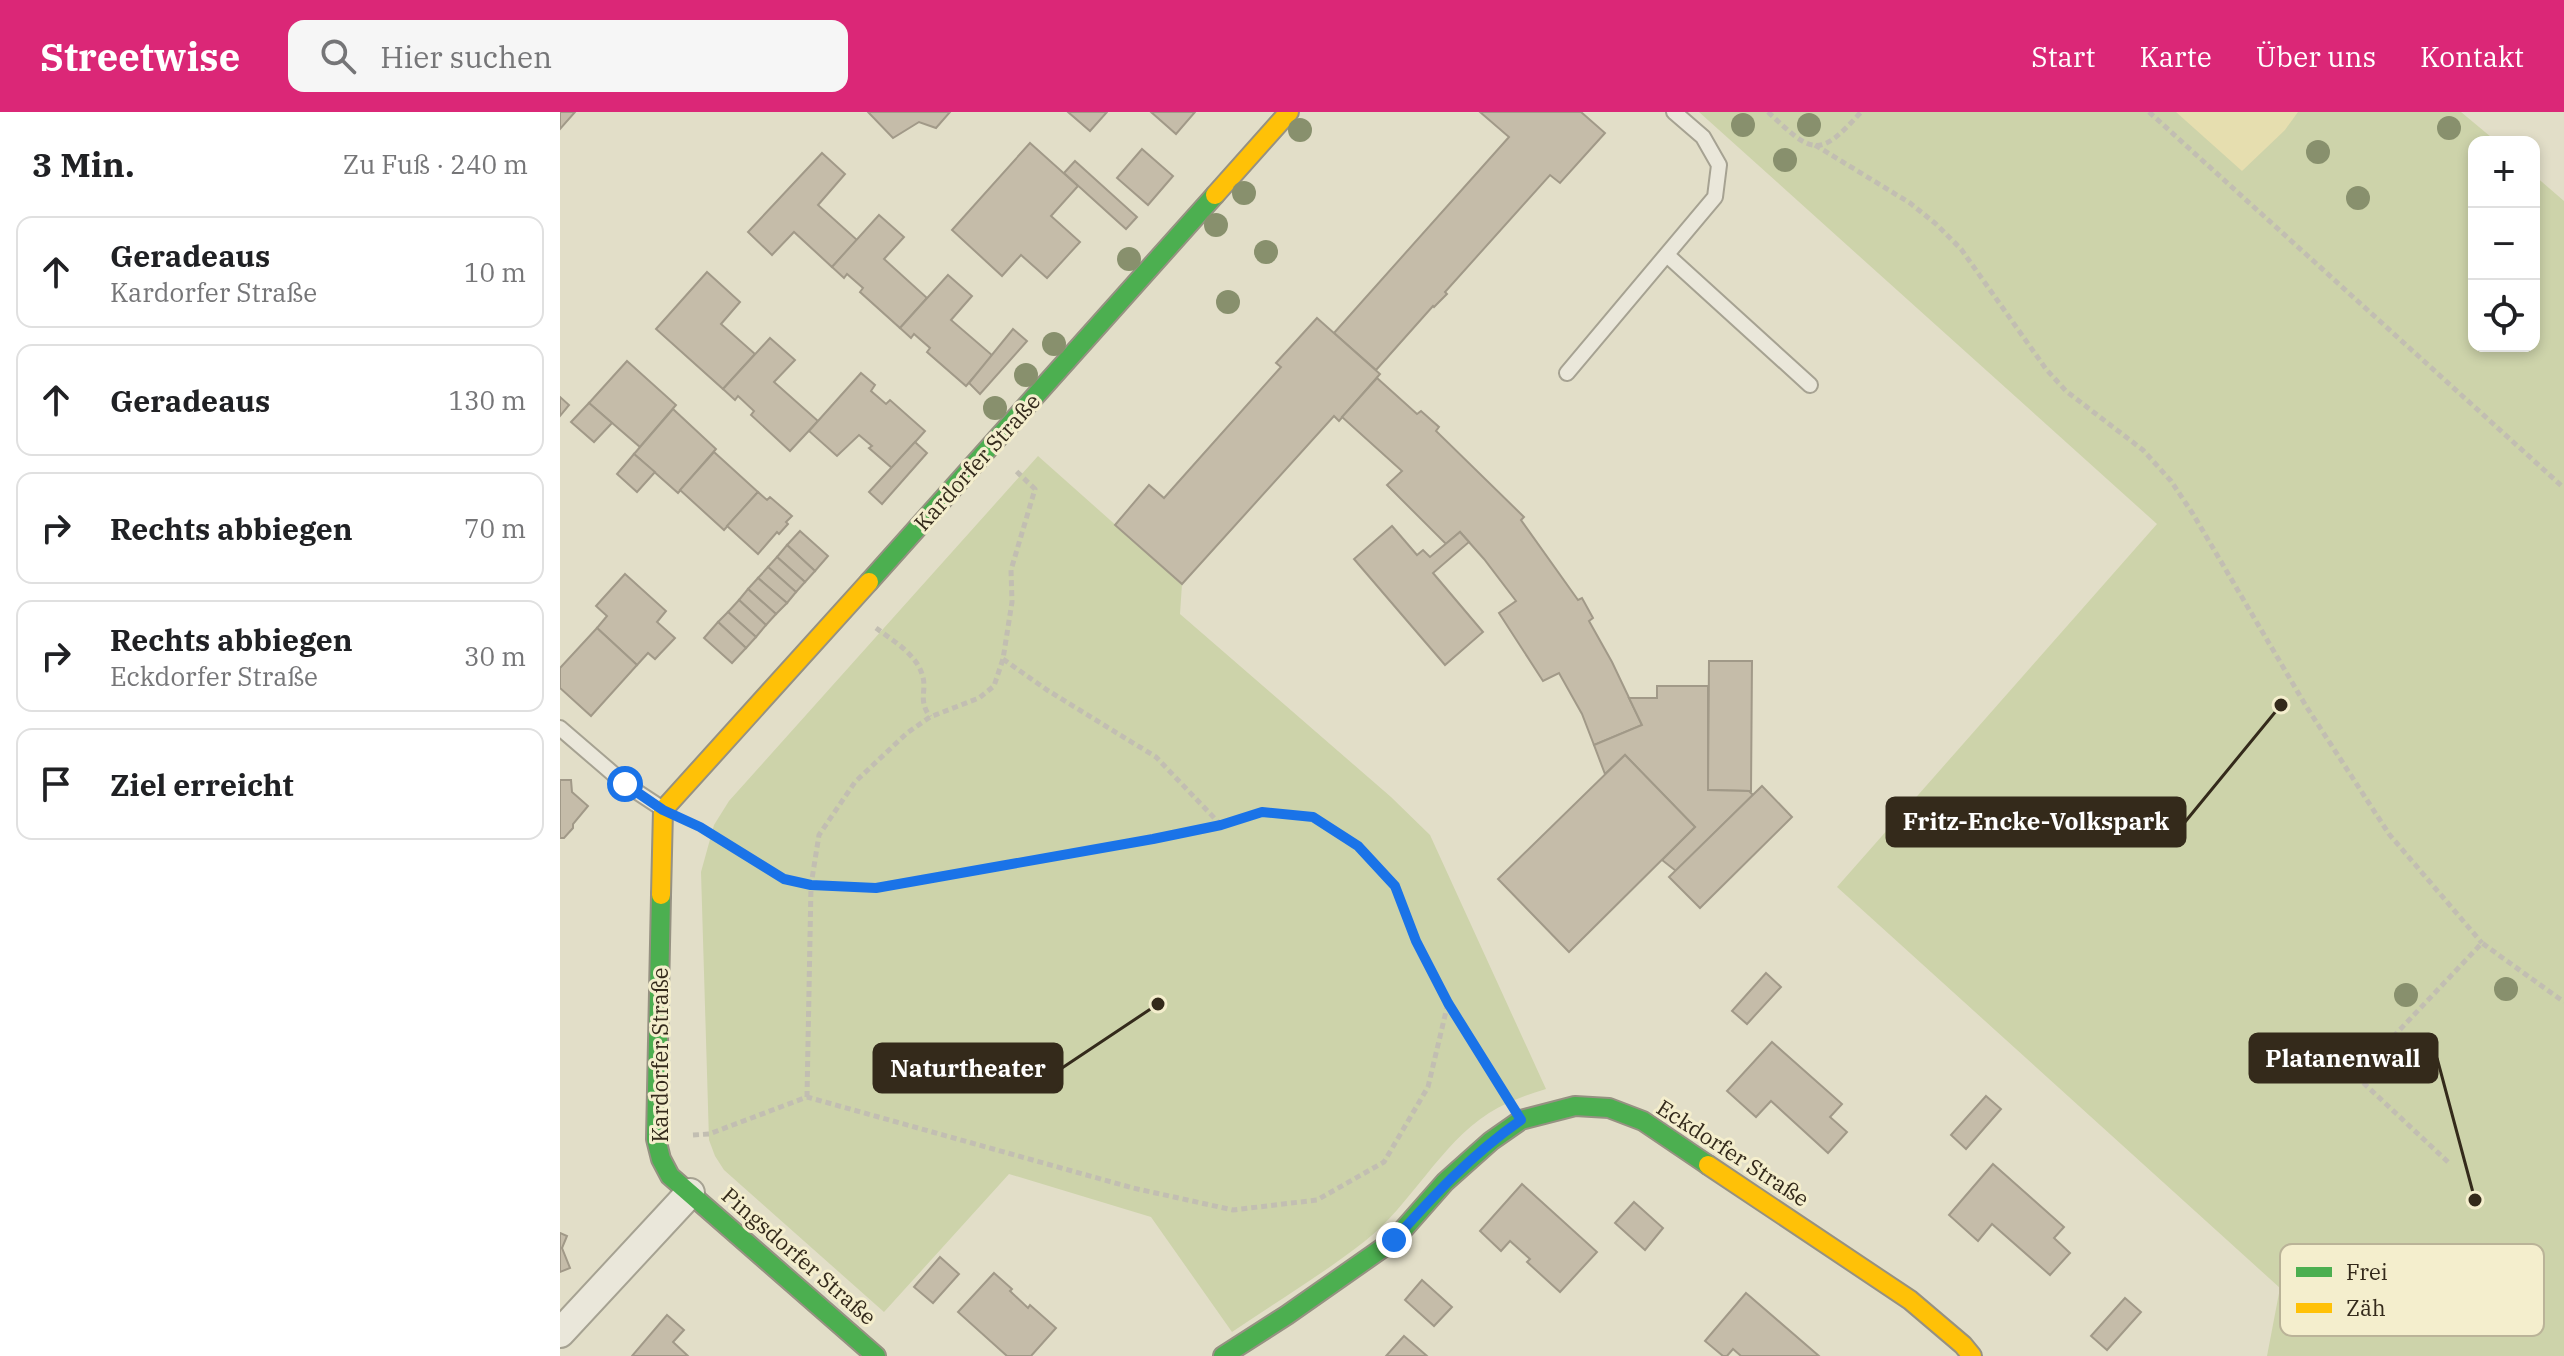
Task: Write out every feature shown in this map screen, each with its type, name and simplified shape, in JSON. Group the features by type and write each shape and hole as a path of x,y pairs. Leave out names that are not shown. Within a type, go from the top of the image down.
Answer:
{"street":[{"name":"Kardorfer Straße","path":"690,1193 670,1176 661,1159 656,1139 663,810 1289,112"},
{"name":"Eckdorfer Straße","path":"1223,1356 1394,1240 1445,1182 1491,1141 1521,1120 1575,1106 1609,1108 1643,1121 1910,1300 1972,1356"},
{"path":"560,1333 690,1193"},
{"name":"Pingsdorfer Straße","path":"690,1193 876,1356"}],"lane":[{"path":"1567,373 1715,197 1719,165 1703,137 1674,112"},
{"path":"1667,255 1810,385"},
{"path":"560,728 625,784 663,810"}],"path":[{"path":"1768,112 1794,136 1815,145 1910,203 1936,224 1961,249 2046,369 2066,391 2143,450 2171,481 2306,706 2389,834 2482,943 2564,1002"},
{"path":"1815,145 1838,138 1861,112"},
{"path":"2149,112 2564,488"},
{"path":"807,1097 811,885 819,835 855,782 907,733 930,717 979,698 994,686 1003,659 1012,602 1011,570 1035,489 991,447"},
{"path":"881,616 872,626 912,657 923,674 922,707 930,717"},
{"path":"1003,659 1156,757 1221,825"},
{"path":"663,810 700,827 784,879 811,885 876,888 1221,825 1262,812 1313,817 1358,846 1395,886 1416,941 1448,1003 1521,1120"},
{"path":"694,840 705,817"},
{"path":"2448,1162 2356,1076 2482,943"},
{"path":"656,1139 709,1134 807,1097 1133,1188 1233,1210 1317,1200 1384,1162 1428,1087 1448,1003"},
{"path":"696,1120 696,1135"}],"green space":[{"path":"1699,112 2461,112 2490,136 2468,136 2468,352 2540,352 2540,180 2564,201 2564,1356 2267,1356 2280,1288 1837,887 2157,524"},
{"path":"1038,456 1182,584 1180,614 1391,797 1430,835 1546,1089 1503,1105 1471,1126 1397,1210 1365,1241 1232,1332 1151,1217 1009,1174 884,1312 724,1170 709,1140 701,872 714,825 729,801"}],"sand":[{"path":"2176,112 2298,112 2285,130 2242,171"}],"building":[{"path":"560,112 575,112 560,129"},
{"path":"868,112 950,112 936,128 919,122 893,138"},
{"path":"1068,112 1107,112 1090,131"},
{"path":"1151,112 1195,112 1176,134"},
{"path":"1480,112 1581,112 1605,133 1560,183 1550,175 1376,370 1334,333 1509,137"},
{"path":"1030,143 1078,186 1051,216 1080,242 1047,278 1021,255 1002,276 952,230"},
{"path":"1142,149 1173,176 1148,205 1117,178"},
{"path":"822,153 845,174 818,205 857,240 832,267 794,232 772,255 748,232"},
{"path":"1075,161 1137,217 1126,229 1064,173"},
{"path":"879,215 904,237 884,259 927,298 900,328 860,292 863,288 847,274 844,278 832,267"},
{"path":"707,272 740,302 721,324 755,354 723,389 656,329"},
{"path":"948,275 972,296 951,320 993,356 966,386 927,352 930,348 914,334 911,338 900,328"},
{"path":"1317,318 1380,374 1339,421 1334,416 1182,584 1115,525 1149,485 1164,498 1281,367 1276,363"},
{"path":"1013,329 1027,341 980,394 969,383"},
{"path":"770,338 795,360 774,382 818,421 790,451 751,415 754,411 738,396 735,400 723,389"},
{"path":"627,361 676,405 640,447 589,403"},
{"path":"861,373 875,385 871,391 886,404 890,400 925,431 892,468 859,435 837,456 809,431"},
{"path":"1377,378 1417,414 1421,411 1439,427 1436,431 1524,517 1521,520 1578,600 1582,598 1593,618 1589,621 1642,725 1594,745 1582,714 1559,673 1543,681 1499,613 1516,601 1484,559 1460,532 1446,544 1387,485 1402,471 1342,417"},
{"path":"560,397 569,405 560,416"},
{"path":"589,403 612,423 594,442 571,422"},
{"path":"673,409 716,449 678,493 634,454"},
{"path":"915,442 927,453 882,504 869,492"},
{"path":"714,452 758,492 724,530 680,490"},
{"path":"634,454 655,472 637,492 617,474"},
{"path":"758,492 767,500 770,497 792,516 758,554 727,526"},
{"path":"1392,526 1417,555 1423,550 1430,557 1460,532 1469,542 1433,573 1483,632 1445,665 1354,559"},
{"path":"800,531 828,556 815,571 787,545"},
{"path":"787,545 815,571 805,582 777,557"},
{"path":"777,557 805,582 796,592 768,567"},
{"path":"768,567 796,592 787,603 758,578"},
{"path":"625,574 666,611 657,622 675,638 655,659 648,653 637,665 597,628 607,616 596,606"},
{"path":"758,578 787,603 776,614 748,589"},
{"path":"748,589 776,614 766,625 739,600"},
{"path":"739,600 766,625 756,637 728,612"},
{"path":"728,612 756,637 746,648 718,622"},
{"path":"718,622 746,648 732,663 704,638"},
{"path":"597,628 637,665 591,716 560,688 560,668"},
{"path":"1709,661 1752,661 1751,791 1708,790"},
{"path":"1657,686 1708,686 1708,790 1749,791 1753,795 1676,871 1662,860 1695,827 1625,755 1605,774 1594,745 1642,725 1629,698 1657,698"},
{"path":"1625,755 1695,827 1569,952 1498,879"},
{"path":"560,780 571,780 572,792 588,806 564,838 560,838"},
{"path":"1762,786 1792,817 1700,908 1669,877"},
{"path":"1766,973 1781,987 1747,1024 1732,1011"},
{"path":"1772,1042 1842,1104 1830,1117 1847,1132 1828,1153 1771,1101 1756,1117 1727,1091"},
{"path":"1986,1096 2001,1109 1966,1149 1951,1135"},
{"path":"1993,1164 2064,1227 2054,1238 2070,1253 2050,1275 1992,1224 1978,1241 1949,1215"},
{"path":"1522,1184 1597,1252 1560,1292 1527,1262 1530,1259 1510,1241 1501,1251 1480,1231"},
{"path":"1634,1202 1663,1228 1645,1250 1615,1223"},
{"path":"560,1233 567,1236 562,1248 570,1268 560,1272"},
{"path":"940,1257 959,1274 933,1303 914,1287"},
{"path":"994,1273 1028,1308 1030,1305 1056,1328 1031,1356 1007,1356 958,1312"},
{"path":"1422,1280 1452,1307 1434,1326 1405,1300"},
{"path":"1746,1293 1819,1356 1741,1356 1733,1349 1723,1356 1705,1341"},
{"path":"2125,1298 2141,1312 2107,1350 2091,1336"},
{"path":"667,1315 684,1330 673,1342 688,1356 632,1356"},
{"path":"1404,1336 1427,1356 1386,1356"}],"traffic: fast":[{"path":"869,582 1215,195"},
{"path":"661,895 656,1139 661,1159 670,1176 876,1356"},
{"path":"1223,1356 1394,1240 1445,1182 1491,1141 1521,1120 1575,1106 1609,1108 1643,1121 1708,1165"}],"traffic: slow":[{"path":"1215,195 1289,112"},
{"path":"661,895 663,810 869,582"},
{"path":"1708,1165 1910,1300 1972,1356"}],"place":[{"name":"Fritz-Encke-Volkspark","path":"2281,705"},
{"name":"Naturtheater","path":"1158,1004"},
{"name":"Platanenwall","path":"2475,1200"}],"route":[{"path":"625,784 663,810 700,827 784,879 811,885 876,888 1153,839 1221,825 1262,812 1313,817 1358,846 1395,886 1416,941 1448,1003 1521,1120 1491,1141 1445,1182 1394,1240"}]}
